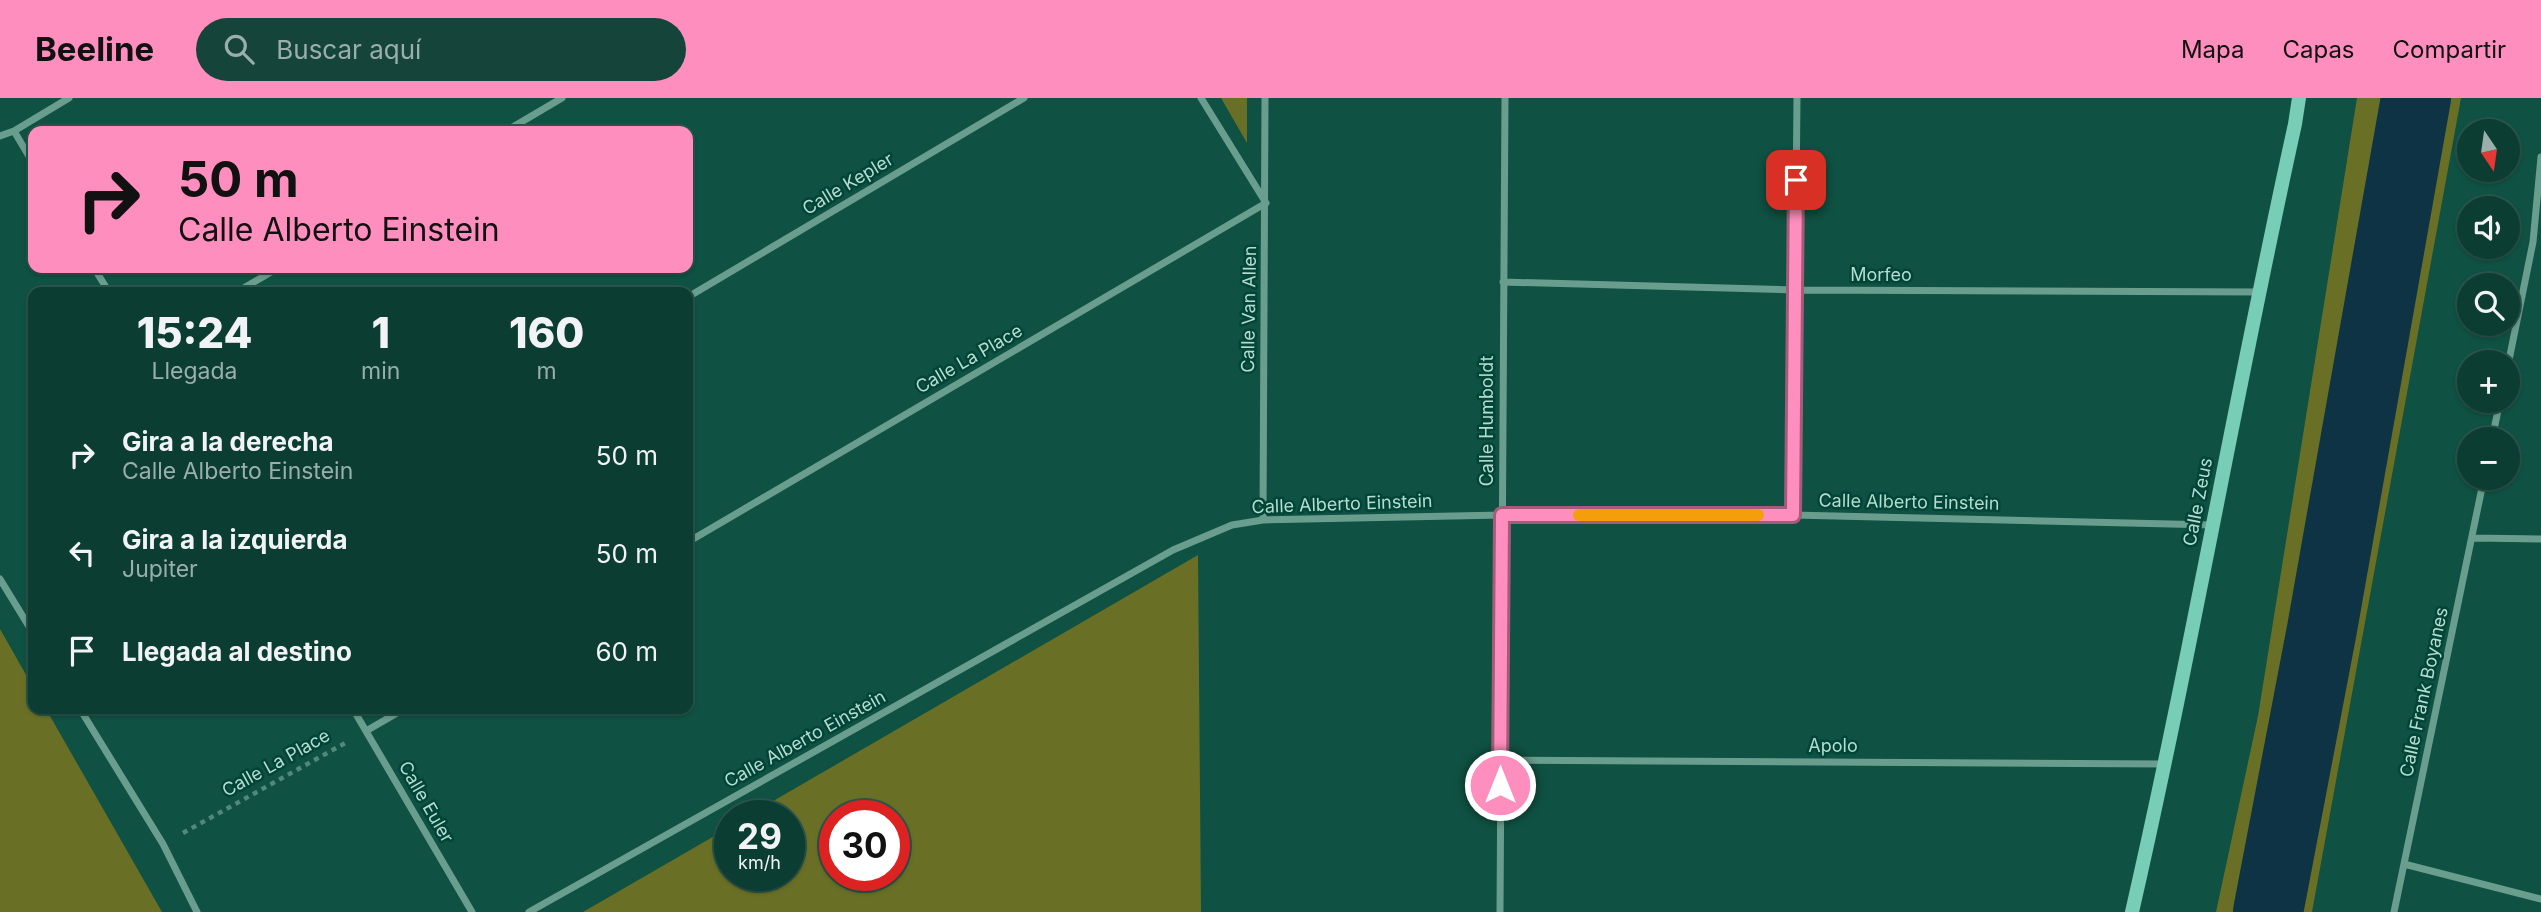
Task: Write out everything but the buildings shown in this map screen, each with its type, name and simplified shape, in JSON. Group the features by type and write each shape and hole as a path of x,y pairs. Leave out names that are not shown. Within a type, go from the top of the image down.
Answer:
{"street":[{"path":"0,135 14,131 69,98"},
{"path":"514,126 562,98"},
{"name":"Calle Kepler","path":"693,294 1024,98"},
{"path":"1201,98 1266,203"},
{"name":"Calle Van Allen","path":"1263,520 1265,98"},
{"name":"Calle Humboldt","path":"1500,912 1505,98"},
{"path":"1793,515 1797,98"},
{"name":"Calle Zeus","path":"2132,912 2166,764 2258,292 2299,98"},
{"path":"14,131 28,155"},
{"path":"2512,350 2537,242 2541,158"},
{"name":"Calle La Place","path":"693,539 1266,203"},
{"path":"246,287 269,273"},
{"name":"Morfeo","path":"1503,282 1795,290 2258,292"},
{"name":"Calle Frank Boyanes","path":"2394,912 2482,490"},
{"name":"Calle Alberto Einstein","path":"529,912 1174,550 1232,525 1263,520 1502,515 1793,515 2213,525"},
{"path":"2472,538 2541,539"},
{"path":"0,579 28,625"},
{"path":"83,714 163,844 197,912"},
{"name":"Calle Euler","path":"356,714 472,912"},
{"path":"366,731 395,714"},
{"name":"Apolo","path":"1501,760 2166,764"},
{"path":"2404,864 2541,899"}],"path":[{"name":"Calle La Place","path":"163,844 366,731"}],"green space":[{"path":"1221,98 1247,98 1247,143"},
{"path":"2357,98 2461,98 2312,912 2216,912 2258,716"},
{"path":"1198,555 1201,912 583,912 714,836 714,891 805,891 805,800 775,800"},
{"path":"0,629 28,678 28,714 49,714 162,912 0,912"}],"waterway":[{"path":"2268,912 2322,629 2416,98"}],"slow traffic":[{"path":"1579,515 1758,515"}],"route":[{"path":"1500,785 1502,515 1793,515 1796,180"}]}
